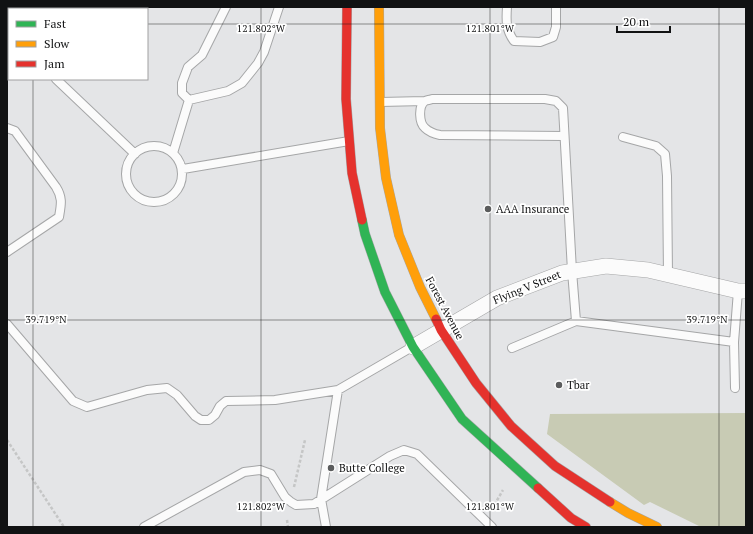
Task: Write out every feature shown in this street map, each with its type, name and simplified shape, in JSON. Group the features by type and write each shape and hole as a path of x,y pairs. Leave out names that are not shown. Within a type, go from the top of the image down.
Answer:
{"street":[{"path":"347,7 346,99 352,173 365,234 385,292 413,347 462,419 571,518 586,527"},
{"name":"Forest Avenue","path":"379,7 380,128 386,178 399,235 420,287 441,330 476,383 511,426 555,466 628,513 658,527"},
{"name":"Flying V Street","path":"413,347 497,298 562,273 572,271 606,266 648,270 742,291"}],"lane":[{"path":"189,100 182,94 182,83 188,67 202,55 226,7"},
{"path":"189,100 228,91 242,83 258,63 264,52 279,7"},
{"path":"506,7 506,22 509,35 514,41 540,42 553,37 556,27 556,7"},
{"path":"57,80 134,154"},
{"path":"380,102 425,101 432,99 545,99 556,102 563,108 576,321"},
{"path":"173,153 189,100"},
{"path":"425,101 421,107 420,113 424,128 432,133 440,135 564,136"},
{"path":"7,128 15,131 61,194 61,207 59,217 7,252"},
{"path":"623,137 656,146 665,154 667,176 668,275"},
{"path":"182,169 350,141"},
{"path":"156,146 165,148 173,153 179,160 182,169 180,188 166,201 157,203 139,199 127,184 125,175 131,157 138,151 147,147 156,146"},
{"path":"736,388 734,342 742,291"},
{"path":"512,348 576,321 734,342"},
{"path":"7,324 74,401 87,407 147,390 167,388 177,395 195,416 201,420 209,420 216,415 220,406 226,401 275,400 338,390 413,347"},
{"path":"326,527 321,499 338,390"},
{"path":"144,527 244,472 260,470 271,474 285,497 296,505 314,504 390,456 404,450 417,454 492,527"}],"path":[{"path":"7,440 64,527"},
{"path":"294,489 305,440"},
{"path":"490,513 503,490"},
{"path":"288,520 288,527"}],"green space":[{"path":"746,413 746,527 701,527 650,502 644,505 547,434 550,414"}],"traffic: fast":[{"path":"362,220 365,234 385,292 413,347 462,419 538,488"}],"traffic: slow":[{"path":"379,7 380,128 386,178 399,235 420,287 436,319"},
{"path":"610,502 628,513 657,527"}],"traffic: jam":[{"path":"347,7 346,99 352,173 362,220"},
{"path":"436,319 441,330 476,383 511,426 555,466 610,502"},
{"path":"538,488 571,518 586,527"}],"place":[{"name":"AAA Insurance","path":"488,209"},
{"name":"Tbar","path":"559,385"},
{"name":"Butte College","path":"331,468"}]}
